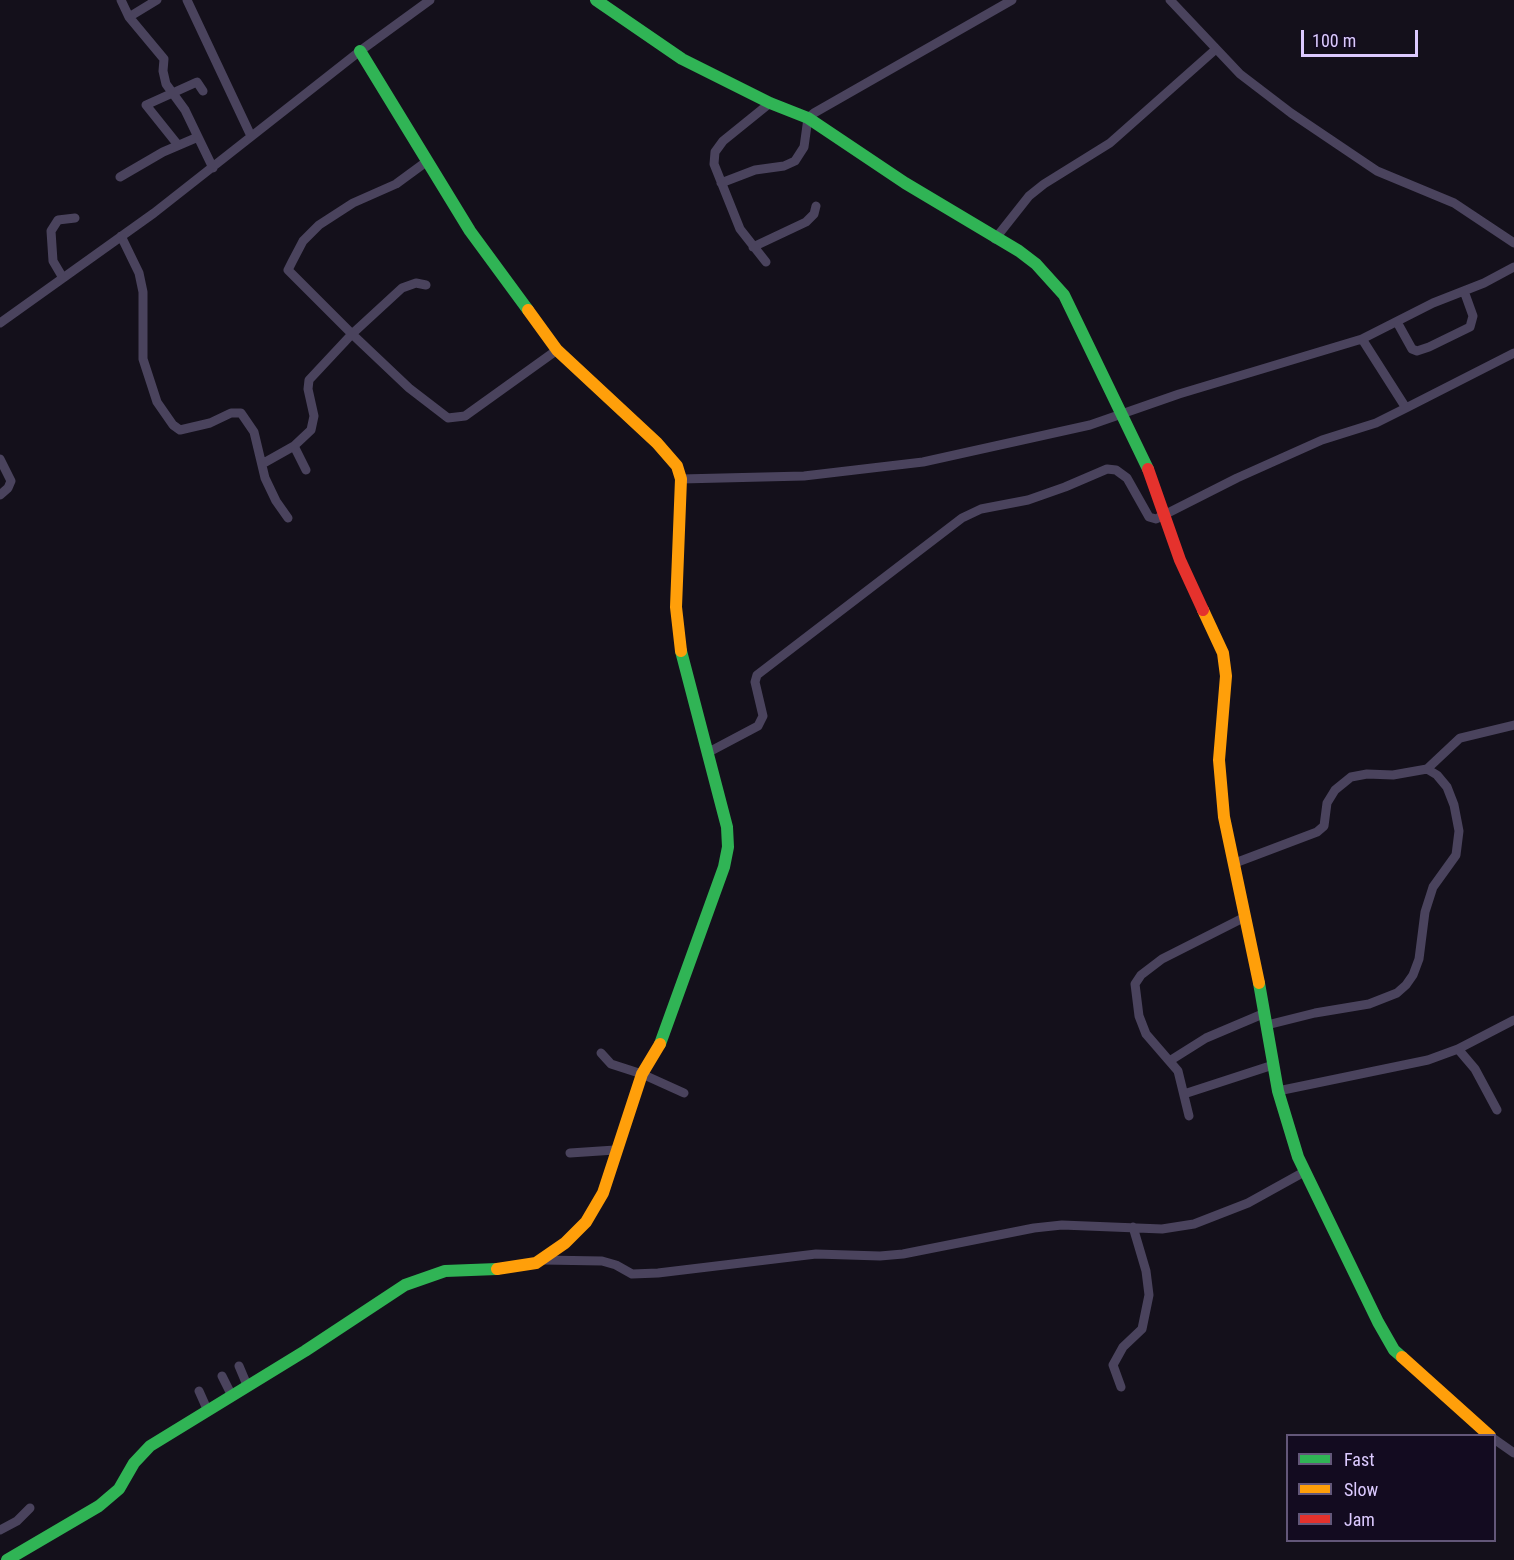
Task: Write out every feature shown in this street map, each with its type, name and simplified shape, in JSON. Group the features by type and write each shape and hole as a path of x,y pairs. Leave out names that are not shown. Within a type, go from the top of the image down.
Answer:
{"street":[{"path":"121,0 129,17 164,58 163,71 166,84 198,137 213,168"},
{"path":"129,17 157,0"},
{"path":"187,0 251,136"},
{"path":"0,323 213,168 360,51 430,0"},
{"path":"596,0 682,59 770,103 808,118 905,183 1036,264 1064,295 1146,464 1179,560 1223,653 1226,676 1219,780 1278,1091 1287,1127 1304,1172 1394,1350 1488,1434"},
{"path":"721,183 755,170 795,161 804,147 808,118 819,109 1012,0"},
{"path":"1170,0 1240,74 1368,165 1393,179 1454,203 1514,243"},
{"path":"995,238 1029,196 1044,183 1110,143 1216,50"},
{"path":"360,51 470,231 557,350 657,443 677,466 681,479 676,608 686,677 727,827 728,847 724,867 669,1022 659,1046 642,1074 615,1150 611,1170 595,1209 565,1243 543,1260"},
{"path":"178,145 146,107 150,101 197,81 203,91"},
{"path":"766,262 740,229 714,164 719,145 770,103"},
{"path":"120,177 178,145 198,137"},
{"path":"426,162 396,184 353,203 319,225 303,242 288,270 409,388 437,411 454,419 465,416 557,350"},
{"path":"753,247 806,222 814,214 816,206"},
{"path":"63,278 51,252 51,231 58,220 75,218"},
{"path":"121,236 139,273 143,292 143,359 157,402 173,425 180,430 204,425 231,413 241,413 254,432 272,494 288,518"},
{"path":"681,479 804,476 923,462 1090,425 1179,393 1362,339 1433,303 1514,267"},
{"path":"262,464 294,446 314,424 309,380 352,334 402,288 416,284 426,285"},
{"path":"1397,322 1410,346 1417,351 1446,340 1470,327 1472,322 1464,291"},
{"path":"1362,339 1406,408"},
{"path":"706,753 758,726 763,716 755,682 757,675 962,518 981,509 1028,500 1107,469 1116,470 1127,478 1149,517 1156,519 1246,474 1322,440 1376,423 1514,354"},
{"path":"294,446 306,470"},
{"path":"0,459 10,481 8,488 0,495"},
{"path":"1235,863 1317,832 1324,826 1327,803 1335,790 1351,777 1367,774 1394,775 1427,769 1460,738 1514,725"},
{"path":"1172,1060 1206,1038 1266,1019 1369,1004 1397,993 1413,975 1419,959 1433,887 1455,860 1458,846 1454,805 1447,787 1437,775 1427,769"},
{"path":"1189,1116 1172,1060 1160,1053 1146,1034 1139,1016 1136,980 1162,959 1245,917"},
{"path":"1278,1091 1428,1060 1458,1049 1514,1020"},
{"path":"1458,1049 1475,1069 1497,1110"},
{"path":"601,1053 611,1064 642,1074 684,1093"},
{"path":"1184,1094 1273,1065"},
{"path":"570,1153 615,1150"},
{"path":"7,1560 99,1506 119,1489 134,1463 150,1446 422,1277 445,1271 510,1269 543,1260 602,1261 616,1264 632,1274 658,1273 816,1254 880,1256 903,1254 1034,1227 1062,1225 1161,1229 1194,1224 1248,1203 1304,1172"},
{"path":"1121,1387 1113,1365 1124,1347 1142,1329 1149,1295 1146,1271 1133,1227"},
{"path":"239,1366 247,1385"},
{"path":"222,1376 231,1394"},
{"path":"199,1391 207,1409"},
{"path":"1496,1440 1514,1453"},
{"path":"0,1530 17,1521 30,1508"}],"traffic: fast":[{"path":"596,0 682,59 770,103 808,118 905,183 1019,251 1036,264 1064,295 1148,469"},
{"path":"360,51 470,231 528,310"},
{"path":"660,1044 724,867 728,847 727,827 681,651"},
{"path":"1259,983 1278,1091 1298,1157 1378,1322 1394,1350 1402,1357"},
{"path":"7,1560 99,1506 119,1489 134,1463 150,1446 305,1351 405,1285 445,1271 497,1269"}],"traffic: slow":[{"path":"528,310 557,350 657,443 677,466 681,479 676,607 681,651"},
{"path":"1203,610 1223,653 1226,676 1219,760 1224,817 1259,983"},
{"path":"497,1269 536,1263 565,1243 586,1222 603,1193 642,1074 660,1044"},
{"path":"1402,1357 1488,1434"}],"traffic: jam":[{"path":"1148,469 1180,560 1203,610"}]}
